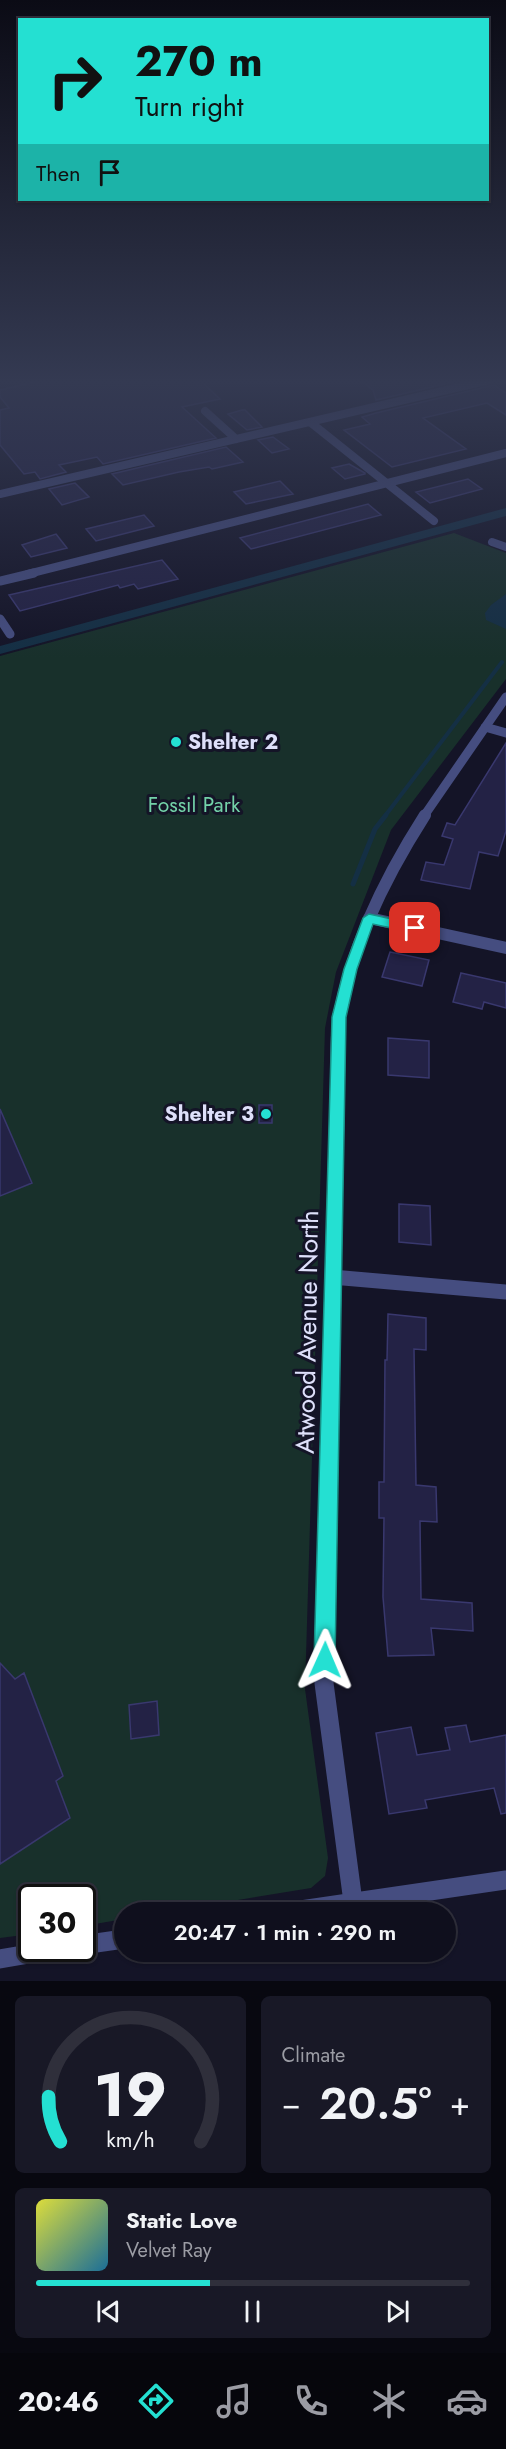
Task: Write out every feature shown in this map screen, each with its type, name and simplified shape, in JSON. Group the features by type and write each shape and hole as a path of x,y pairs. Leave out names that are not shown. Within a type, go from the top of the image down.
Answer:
{"street":[{"path":"0,494 92,472"},
{"path":"374,472 434,521"},
{"path":"0,581 429,472"},
{"path":"492,542 506,548"},
{"path":"0,619 10,634"},
{"name":"Atwood Avenue North","path":"353,1902 324,1683 339,1017 350,969 369,918 404,849 506,698"},
{"path":"485,727 506,733"},
{"path":"369,918 506,948"},
{"path":"332,1277 506,1292"},
{"path":"353,1902 506,1880"},
{"path":"96,1944 114,1941"},
{"path":"0,1959 18,1956"}],"green space":[{"name":"Fossil Park","path":"454,533 506,553 506,679 391,830 336,972 325,1028 305,1689 328,1858 325,1876 311,1888 226,1902 114,1902 114,1921 96,1924 96,1884 18,1884 18,1936 0,1938 0,656"}],"water":[{"path":"506,594 506,629 486,620 485,613 491,605"}],"building":[{"path":"35,472 64,472 40,479"},
{"path":"119,472 177,472 123,485 112,474"},
{"path":"337,472 365,473 365,474 345,479"},
{"path":"468,479 482,489 430,503 416,492"},
{"path":"280,481 293,494 246,504 234,492"},
{"path":"75,483 89,497 62,505 49,489"},
{"path":"368,504 381,515 251,549 240,538"},
{"path":"144,515 154,526 96,541 86,529"},
{"path":"56,534 67,548 31,557 22,545"},
{"path":"162,560 178,579 138,589 134,584 120,588 118,585 20,611 9,595"},
{"path":"506,743 506,831 498,856 479,852 470,889 421,880 426,862 444,865 453,839 442,836 447,823 455,825"},
{"path":"390,952 429,960 422,986 382,977"},
{"path":"461,973 506,983 506,1008 484,1002 482,1009 453,1002"},
{"path":"388,1038 429,1041 429,1078 388,1075"},
{"name":"Shelter 3","path":"259,1105 272,1105 272,1123 259,1123"},
{"path":"0,1109 32,1183 0,1196"},
{"path":"399,1204 430,1206 431,1245 399,1242"},
{"path":"388,1314 426,1318 426,1350 414,1349 416,1485 436,1487 437,1522 420,1521 421,1599 472,1603 473,1631 431,1628 434,1655 388,1656 383,1597 384,1518 379,1518 379,1482 384,1482 385,1360 387,1360"},
{"path":"0,1663 15,1679 24,1673 63,1776 56,1781 70,1818 0,1864"},
{"path":"157,1701 159,1735 131,1739 129,1705"},
{"path":"466,1725 470,1742 506,1735 506,1813 501,1814 494,1788 425,1800 427,1808 389,1814 376,1733 411,1727 417,1755 450,1750 445,1728"}],"waterway":[{"path":"0,650 506,512"},
{"path":"385,816 502,662"},
{"path":"353,884 375,829 386,815"}],"place":[{"name":"Shelter 2","path":"176,742"},
{"name":"Shelter 3","path":"266,1114"}],"route":[{"path":"325,1660 339,1017 350,969 369,918 415,928"}]}
